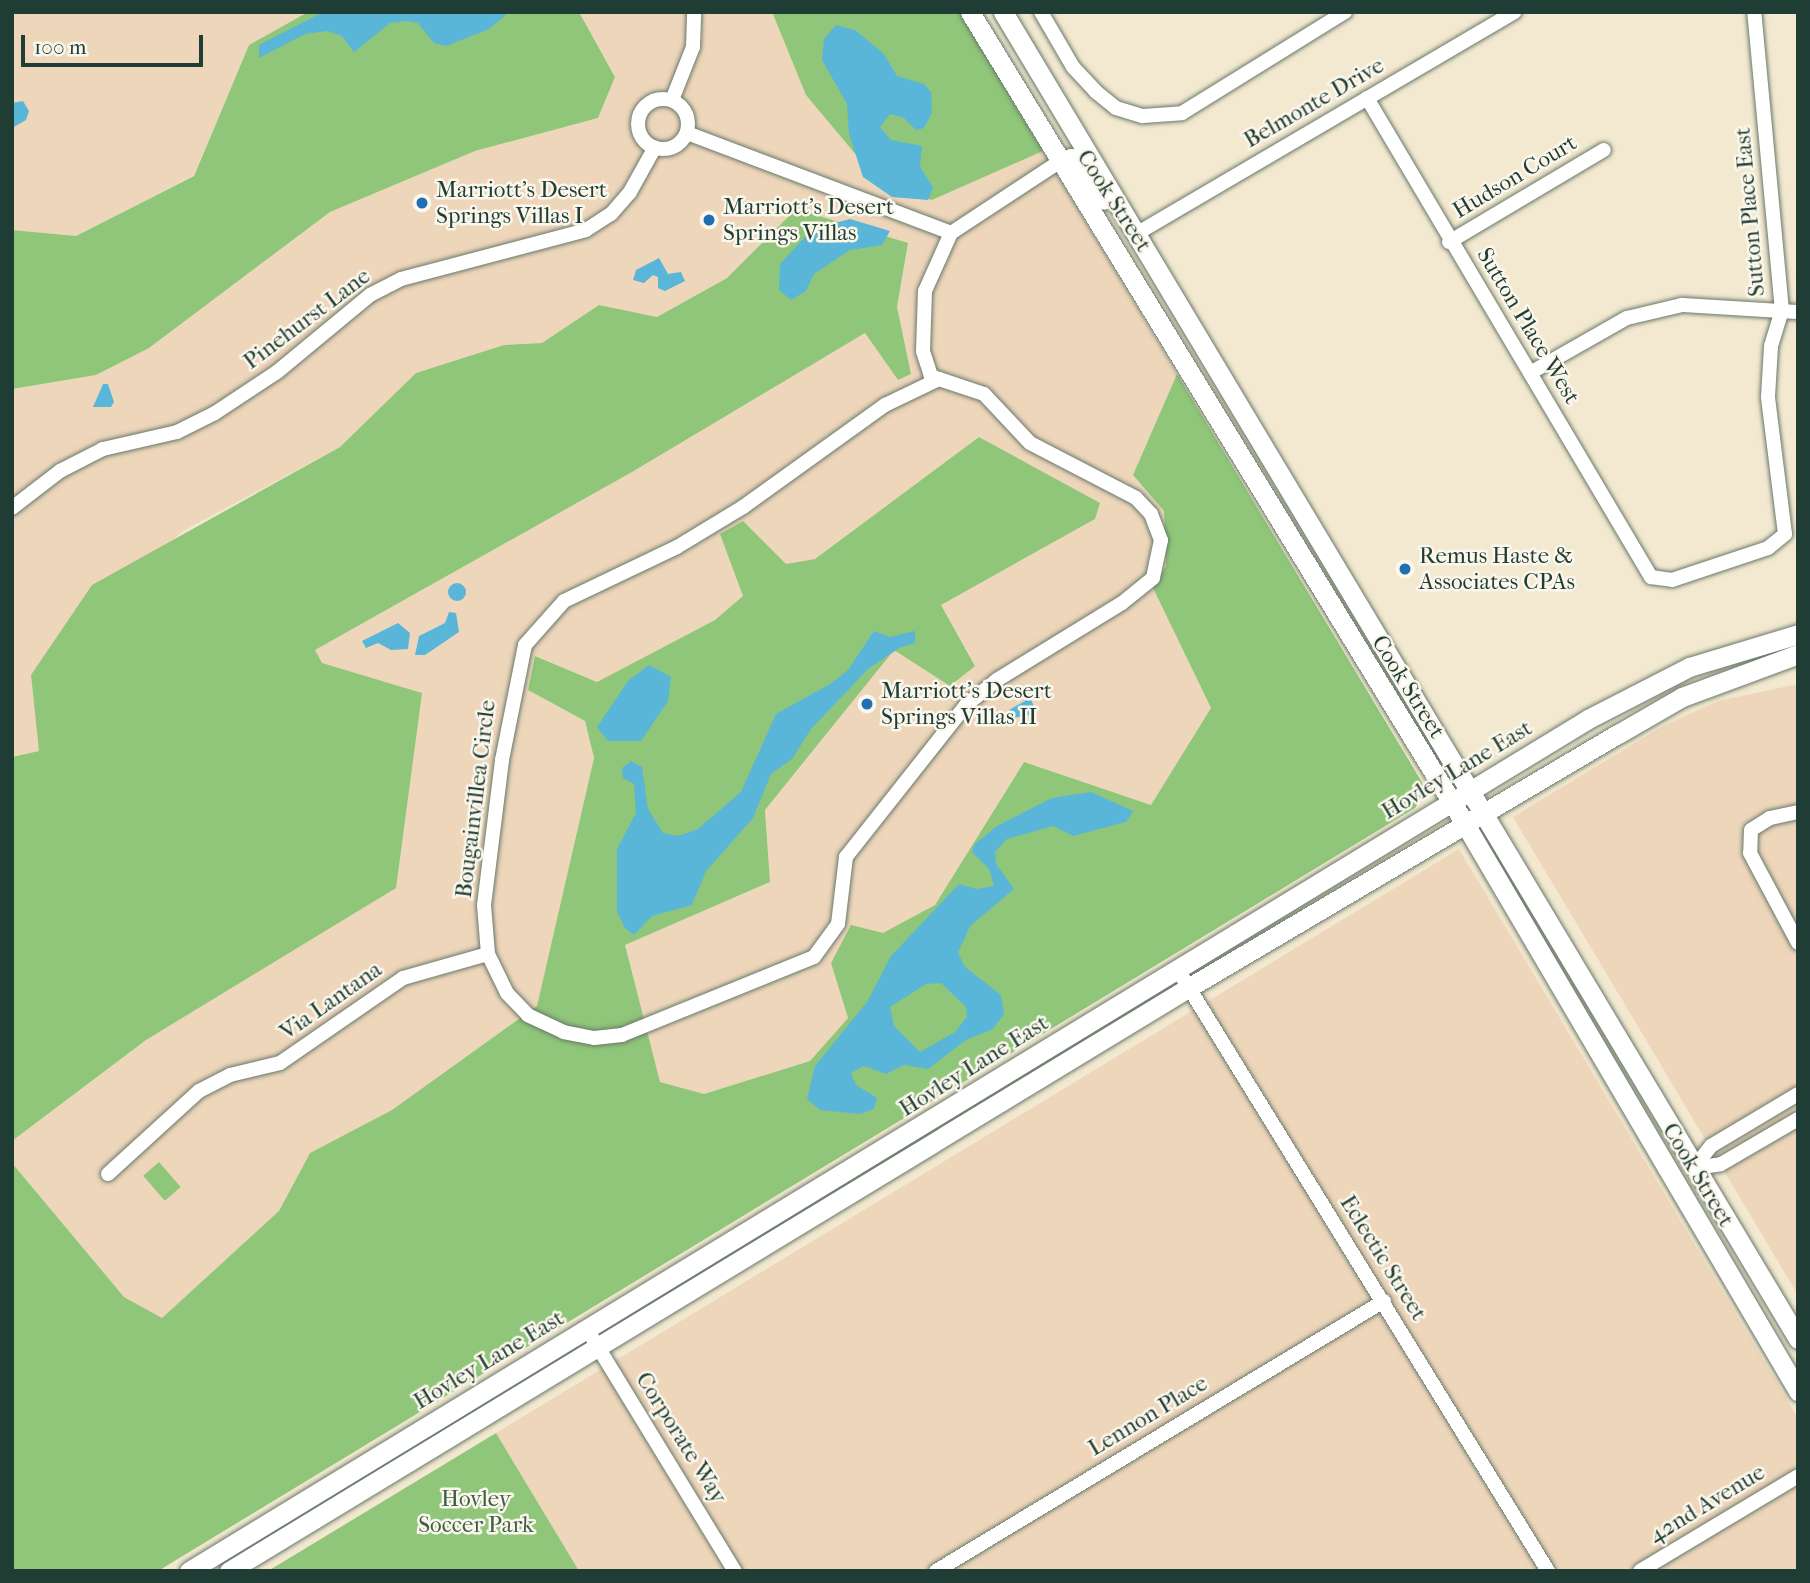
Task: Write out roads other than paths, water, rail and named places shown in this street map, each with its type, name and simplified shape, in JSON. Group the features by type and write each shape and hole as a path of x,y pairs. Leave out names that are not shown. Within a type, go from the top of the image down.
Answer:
{"main road":[{"name":"Cook Street","path":"970,12 1465,824 1798,1391"},
{"name":"Cook Street","path":"1003,12 1798,1339"},
{"path":"1059,162 1071,158 1136,234"},
{"path":"1217,419 1249,456 1312,553 1329,556"},
{"name":"Hovley Lane East","path":"189,1571 887,1149 1588,719 1689,667 1798,634"},
{"name":"Hovley Lane East","path":"229,1571 1188,988 1682,697 1798,654"},
{"path":"1066,1062 1073,1046 1115,1008"},
{"path":"1637,1120 1694,1168"},
{"path":"823,1210 827,1197 887,1149"},
{"path":"364,1489 381,1461 429,1425"}],"street":[{"path":"672,100 693,47 694,12"},
{"path":"1041,12 1073,67 1095,91 1116,108 1143,116 1182,113 1345,12"},
{"name":"Belmonte Drive","path":"1136,234 1515,12"},
{"name":"Sutton Place East","path":"1651,577 1672,580 1768,548 1784,534 1768,397 1771,346 1782,311 1754,12"},
{"name":"Sutton Place West","path":"1367,99 1449,242 1651,577"},
{"path":"672,100 685,110 687,133 677,145 654,148 639,131 640,115 649,103 672,100"},
{"path":"687,133 926,226 951,233"},
{"name":"Pinehurst Lane","path":"12,508 60,471 103,449 177,432 215,413 277,372 370,295 401,279 586,230 611,214 630,192 654,148"},
{"name":"Hudson Court","path":"1449,242 1604,150"},
{"path":"939,379 931,376 923,351 925,291 951,233 1059,162"},
{"path":"1530,373 1627,318 1682,305 1798,312"},
{"name":"Bougainvillea Circle","path":"939,379 984,394 1030,443 1136,498 1152,514 1161,540 1153,578 1122,603 997,680 966,705 846,856 838,924 814,957 622,1035 594,1038 564,1032 528,1015 508,993 488,954 484,905 502,760 525,645 564,601 677,547 743,507 885,405 939,379"},
{"path":"1798,812 1770,818 1751,831 1750,853 1766,889 1798,943"},
{"name":"Via Lantana","path":"108,1174 199,1091 230,1075 280,1063 403,978 488,954"},
{"name":"Eclectic Street","path":"1178,970 1548,1571"},
{"path":"1694,1168 1711,1146 1798,1094"},
{"path":"1694,1168 1721,1164 1798,1119"},
{"name":"Lennon Place","path":"936,1571 1384,1301"},
{"name":"Corporate Way","path":"587,1329 736,1571"},
{"name":"42nd Avenue","path":"1640,1571 1798,1476"}],"water":[{"path":"323,12 509,12 489,29 446,46 434,43 418,23 406,21 390,23 354,52 342,36 327,31 305,34 259,58 259,45"},
{"path":"836,25 855,30 884,54 897,76 924,84 931,92 932,113 924,128 916,130 904,118 890,114 880,127 891,140 922,146 920,167 933,187 928,200 892,197 863,177 849,134 847,104 822,60 824,39"},
{"path":"23,101 29,111 26,120 12,128 12,103"},
{"path":"850,219 890,231 882,245 850,250 814,274 806,291 791,300 779,290 780,264 813,229"},
{"path":"659,258 668,274 681,272 685,281 665,291 658,288 658,277 653,275 644,283 633,280 636,270"},
{"path":"103,384 108,384 114,402 111,407 93,407"},
{"path":"457,583 465,588 466,592 461,600 457,601 449,596 448,592 453,584"},
{"path":"449,612 456,613 459,632 425,655 415,655 419,636 445,623"},
{"path":"398,623 410,633 408,649 391,650 378,643 366,648 362,641"},
{"path":"874,631 890,637 915,631 915,643 901,647 868,669 811,729 792,759 771,774 753,818 706,871 692,905 652,916 634,935 625,928 617,911 617,849 636,813 634,784 623,778 622,768 631,761 642,767 648,809 663,833 678,836 698,829 741,792 776,714 832,683 848,670"},
{"path":"649,665 671,677 668,701 641,741 608,741 597,727 628,681"},
{"path":"1030,698 1034,706 1029,715 1013,718 1009,710"},
{"path":"1091,792 1133,811 1126,822 1073,836 1053,826 1007,839 995,852 996,864 1014,889 970,926 958,953 965,967 1001,995 1004,1014 993,1029 966,1040 928,1069 904,1065 886,1074 864,1066 851,1073 856,1085 877,1098 874,1109 860,1114 820,1110 807,1099 815,1066 867,1002 891,956 959,884 977,889 994,886 989,869 972,852 975,844 997,826 1052,798","holes":["941,983 966,1007 967,1017 955,1032 920,1052 894,1026 890,1007 926,984"]}],"place":[{"name":"Marriott's Desert Springs Villas I","path":"422,203"},
{"name":"Marriott's Desert Springs Villas","path":"709,220"},
{"name":"Remus Haste & Associates CPAs","path":"1405,569"},
{"name":"Marriott's Desert Springs Villas II","path":"867,704"}],"park label":[{"name":"Hovley Soccer Park","path":"476,1512"}]}
